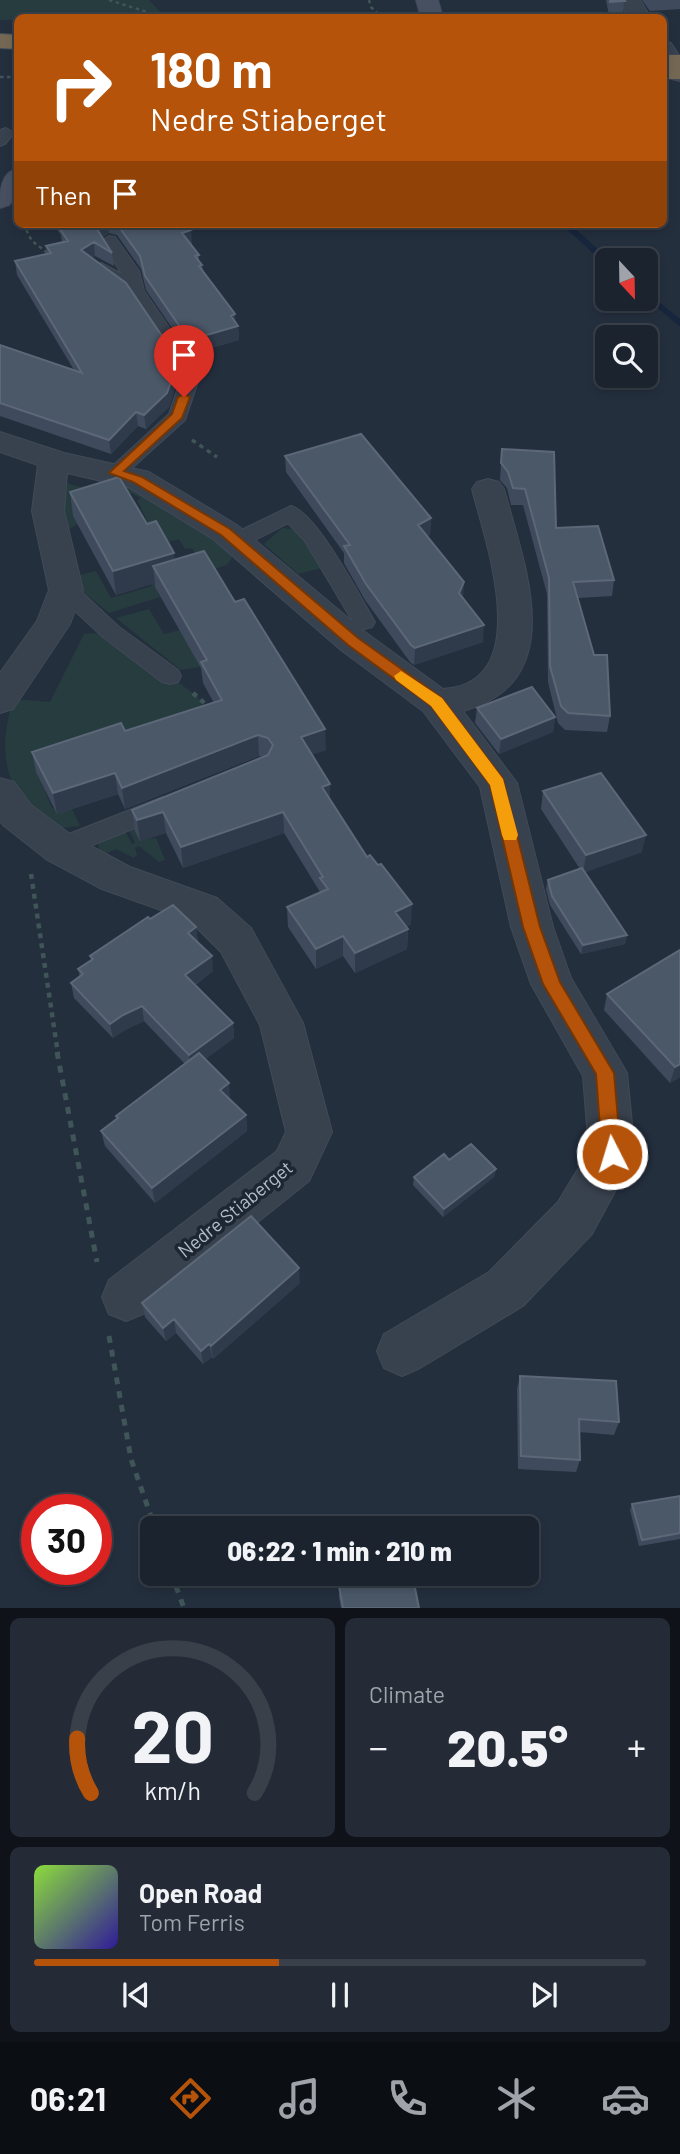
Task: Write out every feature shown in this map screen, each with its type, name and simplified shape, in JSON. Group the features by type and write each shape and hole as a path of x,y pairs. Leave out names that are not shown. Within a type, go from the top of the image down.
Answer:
{"main road":[{"path":"0,200 14,181"}],"street":[{"path":"667,54 680,74"},
{"path":"0,441 57,461 138,480 236,541 353,641 436,702 498,783 532,927 552,984 605,1073 612,1154 575,1218 506,1289 402,1351"},
{"path":"0,700 52,624 66,590 48,511 52,468 57,461"},
{"path":"436,702 452,702 480,692 502,674 508,662 516,621 508,568 488,489"},
{"name":"Nedre Stiaberget","path":"0,792 17,815 44,836 116,878 203,909 236,940 281,1023 309,1132 293,1166 110,1296"}],"lane":[{"path":"109,241 130,271 135,291 185,364 190,379 178,416 115,473"},
{"path":"94,263 135,291"},
{"path":"236,541 291,513 313,537 364,622"},
{"path":"66,590 111,632 170,676"},
{"path":"44,836 185,797"}],"path":[{"path":"109,0 148,14"},
{"path":"25,228 32,241 52,256 109,241"},
{"path":"193,441 217,457"},
{"path":"204,702 212,711"},
{"path":"44,836 32,893 64,1098 110,1296 131,1459 151,1516"},
{"path":"176,1586 184,1608"}],"green space":[{"path":"0,0 149,0 162,14 14,14 14,20 0,20"},
{"path":"68,483 86,487 115,483 143,492 234,554 227,565 156,588 160,597 109,613 76,586 72,577 96,571 111,598 152,586 147,578 199,561 192,548 185,549 179,539 167,542 154,535 137,500 141,498 129,492 81,505 73,516 78,524 69,529 61,529 64,486"},
{"path":"282,528 301,530 326,567 298,574 264,544"},
{"path":"149,609 164,634 180,630 206,666 181,670 116,618"},
{"path":"111,632 198,697 205,711 37,772 52,808 72,809 80,826 57,827 26,803 10,777 5,748 13,699 50,702 84,634"},
{"path":"146,818 136,832 140,840 156,838 165,860 159,862 139,846 135,848 137,855 134,858 116,849 107,853 107,860 100,852 98,844 102,837 123,827 132,844 135,843 127,825"}],"building":[{"path":"97,228 112,253 94,242 81,250 126,283 168,345 165,346 177,365 167,393 144,415 136,412 109,440 0,403 0,345 82,373 15,261 51,253 46,246 68,241 60,229"},
{"path":"120,228 189,228 191,230 182,233 199,255 195,256 202,265 199,266 235,314 231,316 238,326 189,340 145,276 140,256"},
{"path":"361,434 431,518 418,525 464,582 459,593 484,625 415,648 411,645 366,584 344,546 350,545 285,456"},
{"path":"502,449 554,452 556,528 598,526 614,580 573,582 594,655 607,655 610,716 568,713 561,706 550,666 549,578 525,489 513,488 508,472 501,463"},
{"path":"119,477 147,524 156,521 174,553 113,571 70,492"},
{"path":"204,551 235,602 244,599 325,729 301,737 330,784 322,787 367,857 370,855 378,865 381,864 412,904 395,912 408,929 355,953 343,936 316,949 287,907 328,889 283,812 181,847 163,812 137,820 132,810 268,755 273,745 268,738 258,735 122,788 115,773 53,793 32,752 121,723 125,731 222,700 201,662 207,660 153,566"},
{"path":"532,687 555,717 501,739 477,708"},
{"path":"601,773 646,835 586,855 543,791"},
{"path":"582,868 627,935 583,945 552,896 548,880"},
{"path":"173,905 196,927 188,933 212,956 185,975 233,1023 189,1055 142,1006 110,1024 71,983 83,974 78,969 93,959 90,956 148,917 150,919"},
{"path":"680,950 680,1064 675,1067 607,994"},
{"path":"199,1053 229,1083 220,1090 246,1115 152,1188 101,1131 118,1118 116,1116"},
{"path":"471,1144 496,1169 444,1209 414,1177 444,1154 449,1160"},
{"path":"251,1216 299,1268 211,1346 209,1344 201,1351 174,1319 163,1328 142,1303"},
{"path":"520,1376 616,1381 619,1422 579,1419 580,1460 521,1456"},
{"path":"680,1496 680,1533 642,1540 632,1504"},
{"path":"339,1586 415,1586 419,1608 343,1608"}],"waterway":[{"path":"570,228 595,250"},
{"path":"658,305 680,324"}],"slow traffic":[{"path":"401,676 436,702 447,714 498,783 510,835"}],"route":[{"path":"184,397 178,416 115,473 138,480 225,532 353,641 436,702 498,783 532,927 552,984 605,1073 612,1154"}]}
